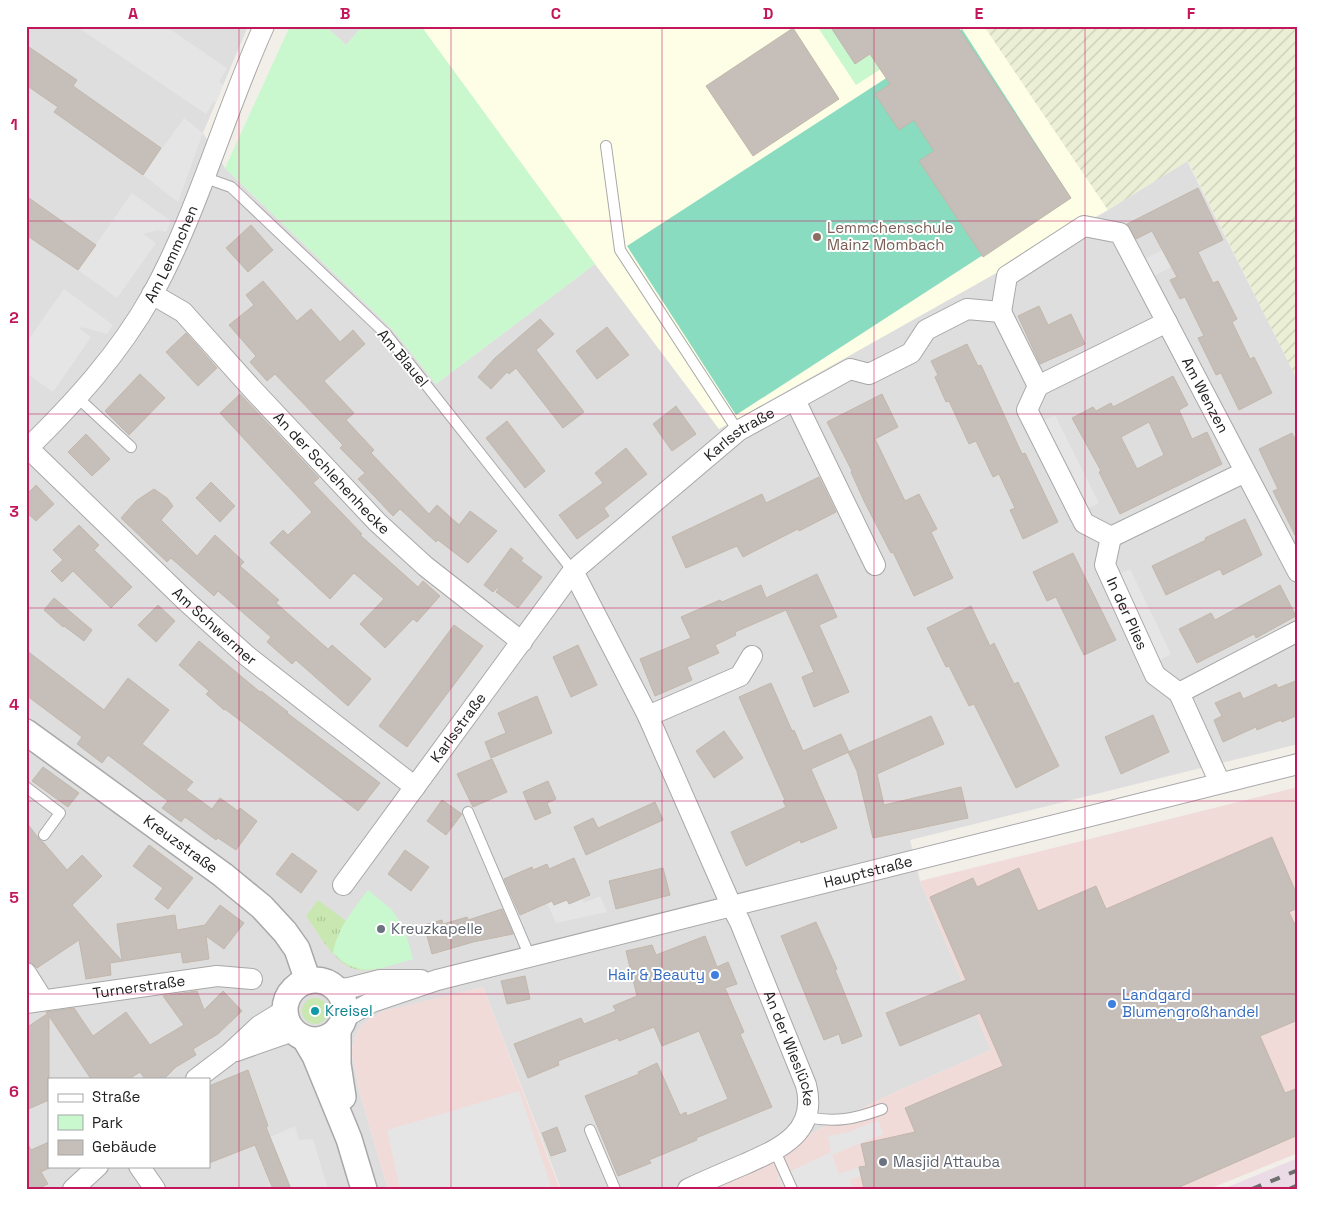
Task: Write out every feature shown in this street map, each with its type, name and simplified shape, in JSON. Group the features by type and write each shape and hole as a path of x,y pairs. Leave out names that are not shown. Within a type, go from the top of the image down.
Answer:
{"street":[{"name":"Am Lemmchen","path":"27,449 78,398 104,368 152,294 181,233 232,101 264,26"},
{"name":"Am Wenzen","path":"1001,312 1007,276 1084,226 1120,233 1298,572"},
{"name":"An der Schlehenhecke","path":"152,294 183,312 377,522 425,566 522,642"},
{"name":"Karlsstraße","path":"343,886 522,642 572,570 738,431 850,370 869,374 911,353 926,330 966,309 1001,312"},
{"path":"1001,312 1038,386"},
{"path":"1167,322 1038,386 1027,410 1084,524 1111,537 1245,472"},
{"path":"795,400 875,565"},
{"name":"Am Schwermer","path":"27,449 186,601 247,656 415,787"},
{"name":"In der Plies","path":"1111,537 1105,565 1155,675 1179,693 1220,783"},
{"path":"572,570 648,716 731,905"},
{"path":"1179,693 1298,631"},
{"path":"648,716 740,676 752,656"},
{"name":"Kreuzstraße","path":"26,732 223,875 262,907 285,932 297,949 308,981"},
{"name":"Hauptstraße","path":"197,1078 229,1054 294,1026 314,1040 332,1036 342,1023 372,1002 437,980 1298,764"},
{"name":"An der Wieslücke","path":"688,1189 775,1151 792,1138 807,1117 809,1098 806,1085 740,922 731,905"},
{"path":"26,973 35,1001"},
{"name":"Turnerstraße","path":"35,1001 217,976 252,979"},
{"name":"Hauptstraße","path":"308,981 323,981 337,989 380,980 437,980"},
{"path":"308,981 294,989 289,995 294,1026 321,1069 349,1139 364,1189"},
{"path":"337,989 344,1002 338,1064 349,1139"},
{"path":"73,1189 96,1168"},
{"path":"140,1168 155,1189"}],"lane":[{"path":"606,146 620,250 738,431"},
{"name":"Am Blauel","path":"203,178 231,187 386,334 572,570"},
{"path":"78,398 131,447"},
{"path":"26,788 60,813 44,835"},
{"path":"468,812 530,957"},
{"path":"807,1117 825,1121 845,1119 863,1116 882,1109"},
{"path":"590,1130 615,1189"},
{"path":"775,1151 792,1189"}],"shaded area":[{"path":"26,26 248,26 203,133 225,168 392,329 436,384 595,264 719,429 1108,210 1187,161 1298,381 1298,744 910,840 920,881 991,1050 891,1094 775,1151 688,1189 561,1189 483,987 371,1018 361,1026 351,1051 360,1094 388,1189 26,1189"},
{"path":"76,26 165,26 227,68 219,82 223,85 216,102 214,101 206,114"},
{"path":"325,26 363,26 346,45"},
{"name":"Lemmchenschule Mainz Mombach","path":"421,26 984,26 1108,210 719,429 595,264"},
{"path":"984,26 1298,26 1298,381 1188,161 1108,210"},
{"path":"184,118 203,133 178,202 143,175"},
{"path":"132,193 171,221 166,232 157,230 143,234 156,243 117,298 78,270"},
{"path":"1162,250 1171,267 1152,277 1143,260"},
{"path":"64,289 113,325 107,334 81,327 80,329 91,337 53,392 26,373 26,343"},
{"path":"1055,415 1099,503 1085,510 1041,422"},
{"path":"1130,569 1171,654 1158,661 1117,575"},
{"path":"1298,787 1298,1153 1209,1189 688,1189 775,1151 891,1094 991,1050 920,881"},
{"path":"600,896 607,912 556,923 547,903 552,901 554,905 567,900 569,904 582,899 584,903"},
{"path":"483,987 560,1189 388,1189 360,1094 351,1051 355,1037 361,1026 383,1011"},
{"path":"519,1091 552,1189 400,1189 387,1130"},
{"path":"878,1120 883,1134 832,1155 839,1174 859,1167 861,1176 850,1180 853,1189 783,1189 778,1177 831,1152 828,1136 849,1132"},
{"path":"295,1126 299,1140 313,1139 328,1189 291,1189 270,1137"},
{"path":"1298,1158 1298,1189 1223,1189"}],"green space":[{"path":"290,26 325,26 346,45 363,26 421,26 595,264 436,384 392,329 225,168"},
{"path":"817,26 947,26 856,85"},
{"path":"962,29 1071,198 736,415 627,246"},
{"path":"368,890 392,910 405,930 413,959 381,968 362,969 352,967 333,953 342,928 351,912"},
{"path":"318,900 346,921 379,961 381,968 364,970 352,968 336,957 306,916"},
{"path":"315,998 324,1002 328,1011 324,1020 315,1024 306,1020 302,1011 306,1002"}],"building":[{"path":"830,26 957,26 1071,198 983,257 919,161 934,151 914,120 899,130 875,94 890,84 870,54 855,64"},
{"path":"793,28 839,99 753,156 706,86"},
{"path":"26,45 77,80 73,86 161,148 143,175 54,112 58,107 26,85"},
{"path":"1198,188 1223,240 1198,252 1213,283 1218,281 1237,319 1232,322 1250,359 1254,357 1272,393 1239,410 1221,373 1216,375 1198,338 1204,336 1185,297 1180,299 1170,280 1177,277 1152,231 1136,239 1127,224"},
{"path":"26,196 96,245 78,270 26,235"},
{"path":"251,225 273,250 248,272 226,248"},
{"path":"263,281 297,321 311,309 340,342 353,330 365,344 324,381 354,413 346,420 374,450 371,453 429,514 437,505 459,525 470,511 497,531 468,563 438,540 436,542 400,509 393,516 358,479 365,473 340,448 343,445 275,374 267,381 250,362 256,356 229,325 254,305 246,295"},
{"path":"1039,306 1048,325 1071,314 1085,344 1040,364 1018,316"},
{"path":"540,319 554,334 536,350 584,412 563,428 516,368 509,374 507,372 491,389 478,377 495,358"},
{"path":"607,327 629,355 597,379 576,351"},
{"path":"186,333 217,368 198,386 166,352"},
{"path":"967,344 978,366 981,365 1022,454 1025,453 1058,522 1023,539 1010,510 1015,508 999,474 993,477 976,441 969,444 949,401 946,402 935,377 938,375 931,361"},
{"path":"140,374 165,398 129,435 105,411"},
{"path":"1173,376 1188,405 1179,410 1192,439 1207,432 1222,464 1120,514 1099,472 1101,471 1072,418 1093,407 1096,411 1111,403 1113,407","holes":["1149,422 1164,455 1137,469 1121,437"]},
{"path":"240,394 319,478 313,483 362,534 360,535 418,587 423,581 440,596 417,622 413,619 385,648 360,624 384,599 354,573 330,599 270,543 283,530 288,535 312,512 220,413"},
{"path":"882,394 898,427 875,439 905,501 919,494 937,529 931,532 953,578 914,596 893,552 891,553 865,503 852,471 827,422"},
{"path":"676,406 696,434 672,451 653,424"},
{"path":"507,421 545,471 525,488 486,438"},
{"path":"1292,433 1298,444 1298,541 1273,491 1278,489 1259,449"},
{"path":"86,434 110,459 92,476 68,452"},
{"path":"626,448 647,474 604,508 609,516 577,539 559,515 603,483 595,473"},
{"path":"819,477 836,512 743,557 737,546 686,568 672,537 762,494 766,503"},
{"path":"211,482 235,506 220,522 196,498"},
{"path":"36,485 54,504 36,521 26,512 26,495"},
{"path":"154,489 167,498 173,506 161,520 197,556 215,535 244,562 240,566 279,600 276,603 328,649 332,645 371,679 348,706 296,660 292,664 267,642 271,637 218,591 214,596 171,558 167,562 121,518 136,501"},
{"path":"1245,519 1262,555 1223,575 1220,569 1166,595 1152,566"},
{"path":"79,525 99,545 94,550 132,587 111,608 73,571 62,582 51,571 63,560 53,550"},
{"path":"511,548 523,558 521,561 542,577 518,608 496,592 498,587 493,592 484,585"},
{"path":"1073,553 1116,640 1084,655 1056,597 1047,601 1033,572"},
{"path":"817,574 837,617 819,625 849,692 814,707 802,677 814,672 786,610 735,632 736,635 715,645 719,653 687,667 692,680 655,696 640,659 691,638 681,617 761,585 766,598"},
{"path":"1280,585 1296,616 1256,638 1254,634 1197,663 1179,629 1211,613 1215,620"},
{"path":"54,598 92,630 84,641 63,627 44,610"},
{"path":"158,605 175,621 156,642 138,625"},
{"path":"971,606 990,646 994,643 1014,684 1018,682 1059,766 1016,788 974,704 969,706 949,666 946,667 927,628"},
{"path":"454,625 483,646 407,747 379,726"},
{"path":"199,641 260,692 380,783 358,811 224,710 206,694 209,691 179,665"},
{"path":"578,645 597,685 571,697 553,657"},
{"path":"26,650 104,710 128,678 169,710 142,744 193,782 186,790 212,809 220,798 238,811 240,808 257,821 236,850 218,838 216,840 185,817 181,822 162,808 168,801 108,755 102,763 77,744 82,737 26,695"},
{"path":"1298,680 1298,715 1257,730 1256,727 1223,742 1214,720 1222,716 1215,703 1240,692 1243,699 1276,684 1278,688"},
{"path":"771,683 803,751 841,734 849,752 811,769 837,828 801,843 800,840 746,866 731,832 786,807 783,801 785,800 739,697"},
{"path":"537,696 552,733 491,758 485,742 506,733 498,713"},
{"path":"1153,715 1169,752 1121,774 1105,737"},
{"path":"931,716 944,744 877,774 884,805 961,787 968,818 873,838 857,771 848,752"},
{"path":"724,731 743,758 714,778 696,751"},
{"path":"492,759 507,792 473,807 457,774"},
{"path":"43,767 79,793 68,807 32,781"},
{"path":"548,781 556,799 547,803 551,813 535,820 523,792"},
{"path":"442,800 462,814 446,835 427,821"},
{"path":"655,802 663,820 586,855 574,827 593,818 598,828"},
{"path":"26,822 67,870 82,855 102,876 72,905 122,961 117,924 175,915 177,930 205,925 220,905 244,923 224,949 206,936 209,959 183,963 181,952 110,963 111,975 86,979 79,940 37,968 32,963 26,961"},
{"path":"1272,837 1298,897 1298,908 1289,912 1298,931 1298,1020 1260,1036 1285,1093 1298,1088 1298,1135 1175,1189 864,1189 859,1167 866,1166 861,1144 915,1132 905,1108 1003,1066 980,1013 900,1046 886,1013 966,980 930,897 973,878 977,887 1019,868 1038,911 1096,886 1106,909"},
{"path":"149,845 193,878 168,909 155,899 163,888 133,866"},
{"path":"405,850 429,867 411,891 388,874"},
{"path":"292,853 317,871 301,893 276,874"},
{"path":"574,858 590,895 569,904 567,900 554,905 552,901 520,915 504,879 532,867 533,870 547,864 549,869"},
{"path":"663,868 670,895 616,909 609,881"},
{"path":"502,909 513,934 473,942 432,954 424,925 442,920 443,924 467,917 468,920"},
{"path":"816,922 837,969 835,970 862,1036 842,1044 839,1034 824,1040 781,936"},
{"path":"705,936 717,967 728,962 737,984 725,988 744,1032 740,1034 772,1107 696,1138 697,1140 649,1160 651,1163 618,1176 585,1096 639,1074 638,1072 657,1063 680,1115 686,1112 687,1116 728,1099 699,1031 662,1046 654,1027 619,1041 618,1038 558,1061 559,1065 528,1078 514,1044 581,1018 584,1024 616,1011 613,1006 637,996 626,951 652,945 656,955"},
{"path":"525,976 530,999 507,1004 501,981"},
{"path":"197,991 204,1010 223,991 242,1011 218,1034 193,1049 196,1055 176,1067 165,1078 144,1078 140,1072 131,1078 90,1078 49,1016 48,1100 26,1110 26,1028 47,1014 46,1012 74,1008 93,1036 126,1012 150,1045 184,1025 163,996"},
{"path":"248,1070 268,1126 266,1127 291,1189 273,1189 255,1145 210,1163 210,1086"},
{"path":"557,1127 566,1151 551,1156 542,1133"},
{"path":"26,1141 31,1150 48,1142 49,1168 41,1172 48,1184 37,1189 29,1189 26,1182"}],"railway":[{"path":"1252,1189 1298,1170"},
{"path":"1289,1189 1298,1185"}],"place":[{"name":"Lemmchenschule Mainz Mombach","path":"817,237"},
{"name":"Kreuzkapelle","path":"381,929"},
{"name":"Hair & Beauty","path":"715,975"},
{"name":"Landgard Blumengroßhandel","path":"1112,1004"},
{"name":"Kreisel","path":"315,1011"},
{"name":"Masjid Attauba","path":"883,1162"}]}
